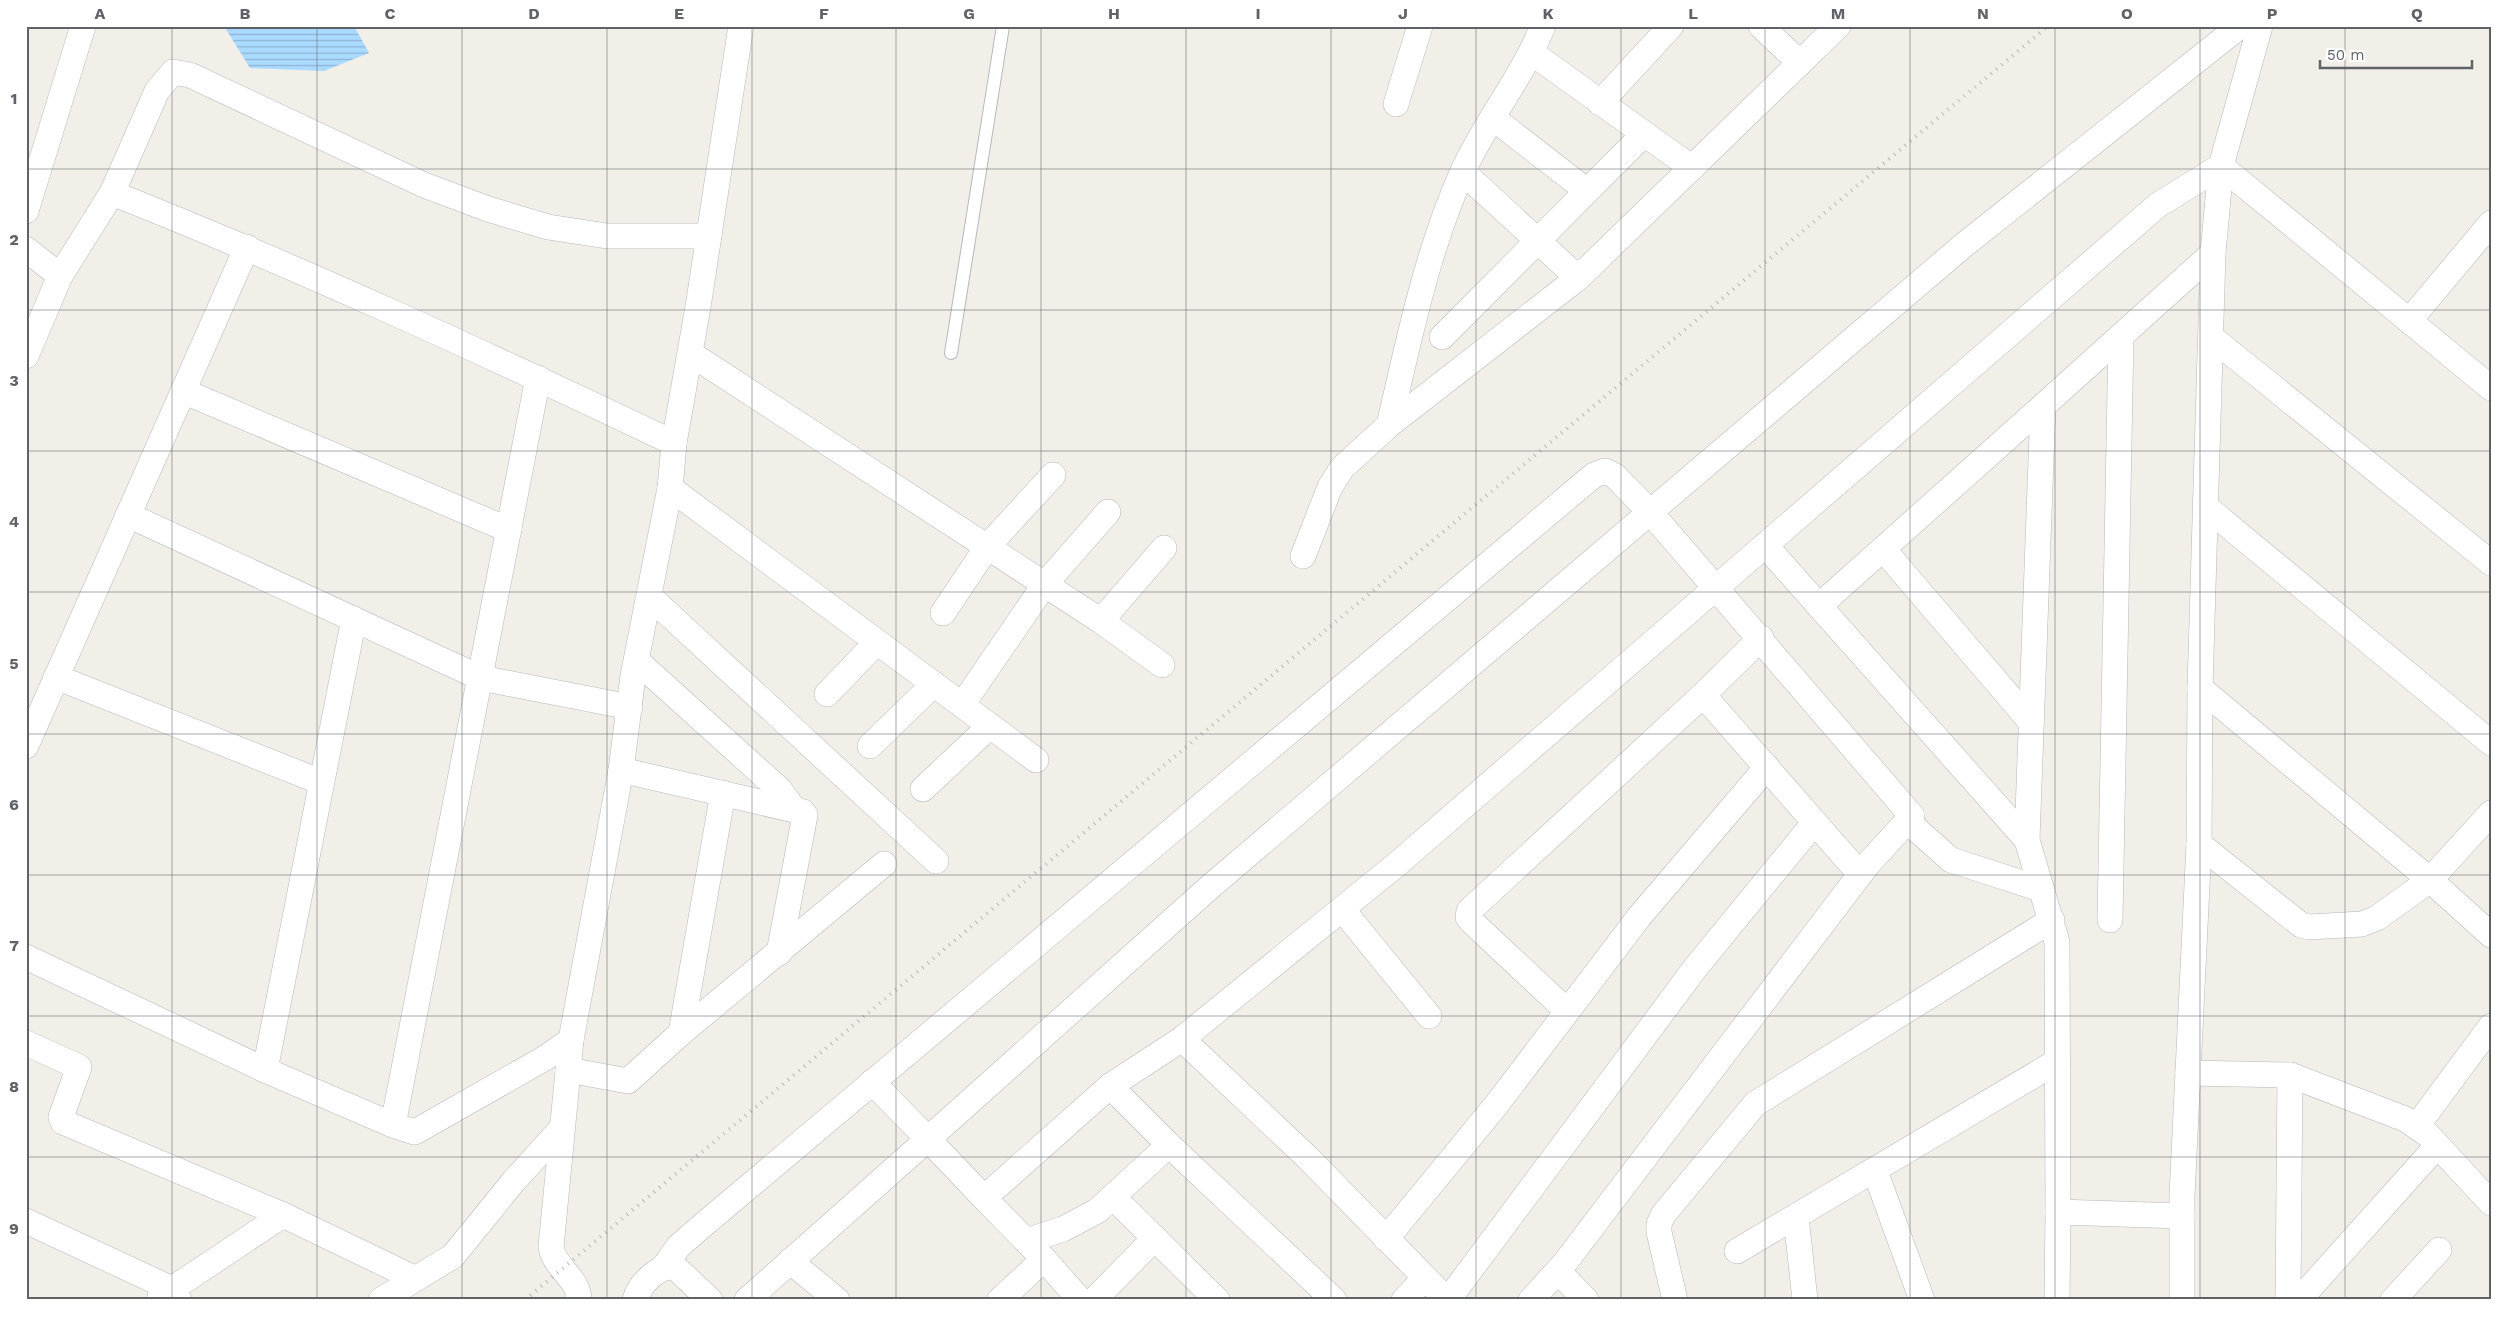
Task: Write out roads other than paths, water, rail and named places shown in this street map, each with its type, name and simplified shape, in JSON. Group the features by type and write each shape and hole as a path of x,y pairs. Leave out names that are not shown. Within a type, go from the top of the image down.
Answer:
{"street":[{"path":"26,211 83,26"},
{"path":"579,1300 576,1285 553,1254 551,1247 571,1040 621,770 637,661 670,488 674,443 691,354 741,26"},
{"path":"1396,104 1420,26"},
{"path":"1389,425 1429,257 1462,172 1532,53 1542,26"},
{"path":"1600,103 1671,26"},
{"path":"1760,26 1800,63"},
{"path":"1303,556 1335,478 1342,468 1389,425 1578,278 1838,26"},
{"path":"747,1300 1211,886 1964,245 2240,26"},
{"path":"2182,1300 2182,1216 2199,844 2200,688 2213,253 2222,166 2260,26"},
{"path":"1532,53 1692,168"},
{"path":"26,356 60,276 112,193 157,91 173,72 190,75 424,186 488,209 548,227 607,236 709,236"},
{"path":"1493,118 1587,191"},
{"path":"1442,337 1644,134"},
{"path":"2222,166 2491,388"},
{"path":"984,1198 1110,1086 1182,1039 1404,858 2158,205 2222,166"},
{"path":"1462,172 1578,278"},
{"path":"112,193 247,247 538,378 674,443"},
{"path":"2409,321 2491,223"},
{"path":"26,746 247,247"},
{"path":"26,249 60,276"},
{"path":"1819,606 2213,253"},
{"path":"2110,920 2121,336"},
{"path":"2211,337 2491,563"},
{"path":"691,354 1045,584 1162,665"},
{"path":"393,1125 538,378"},
{"path":"183,390 509,530"},
{"path":"2043,406 2027,840 2057,942 2057,1300"},
{"path":"635,1300 642,1286 664,1267 678,1247 696,1231 1594,475 1605,472 1614,476 1651,513 1761,638 1909,810 1912,816 1860,874 1738,1038 1558,1271 1531,1300"},
{"path":"943,614 988,547 1053,475"},
{"path":"670,488 1036,760"},
{"path":"2206,507 2491,743"},
{"path":"962,705 1045,584 1108,512"},
{"path":"128,515 481,678 630,707"},
{"path":"1765,545 2027,840"},
{"path":"1101,621 1164,548"},
{"path":"1883,549 2031,722"},
{"path":"650,597 936,861"},
{"path":"265,1070 354,619"},
{"path":"1567,1011 1472,922 1468,917 1469,911 1761,638"},
{"path":"827,694 877,642"},
{"path":"637,661 780,790 793,808"},
{"path":"56,677 321,782"},
{"path":"870,746 934,684"},
{"path":"2200,688 2430,880 2491,935"},
{"path":"1703,694 1860,874"},
{"path":"923,789 990,726"},
{"path":"1386,1238 1497,1104 1639,917 1767,767"},
{"path":"621,770 793,808 803,812 779,953"},
{"path":"681,1033 723,793"},
{"path":"2199,844 2301,925 2309,927 2362,924 2370,922 2430,880 2491,813"},
{"path":"1908,822 1951,860 2041,889"},
{"path":"1182,1039 1307,1158 1448,1300 1700,963 1814,823"},
{"path":"568,1070 628,1081 681,1033 884,864"},
{"path":"1342,910 1430,1016"},
{"path":"1674,1300 1659,1232 1659,1224 1663,1215 1755,1104 2052,920"},
{"path":"26,957 265,1070 393,1125 415,1132 546,1058 571,1040"},
{"path":"2417,1126 2491,1026"},
{"path":"26,1043 79,1067 61,1117 63,1122 283,1215 414,1278"},
{"path":"1737,1251 1796,1218 2058,1061"},
{"path":"2188,1073 2290,1075 2417,1126 2491,1203"},
{"path":"2288,1300 2290,1075"},
{"path":"872,1082 1044,1259 1080,1300"},
{"path":"1110,1086 1169,1145 1334,1300"},
{"path":"381,1300 414,1278 447,1260 461,1249 507,1189 562,1128"},
{"path":"1026,1241 1063,1229 1097,1211 1169,1145"},
{"path":"2298,1300 2437,1146"},
{"path":"1875,1170 1922,1300"},
{"path":"1113,1197 1217,1300"},
{"path":"2058,1212 2182,1216"},
{"path":"26,1221 170,1296 283,1215"},
{"path":"1796,1218 1805,1300"},
{"path":"1094,1300 1156,1238"},
{"path":"2393,1300 2438,1250"},
{"path":"1000,1300 1044,1259"},
{"path":"790,1261 838,1300"},
{"path":"664,1267 676,1268 710,1300"},
{"path":"1558,1271 1586,1300"},
{"path":"1404,1300 1425,1278"}],"lane":[{"path":"951,353 1003,26"}],"water":[{"path":"224,26 354,26 369,53 324,71 250,68"}],"railway":[{"path":"525,1300 2048,26"}]}
